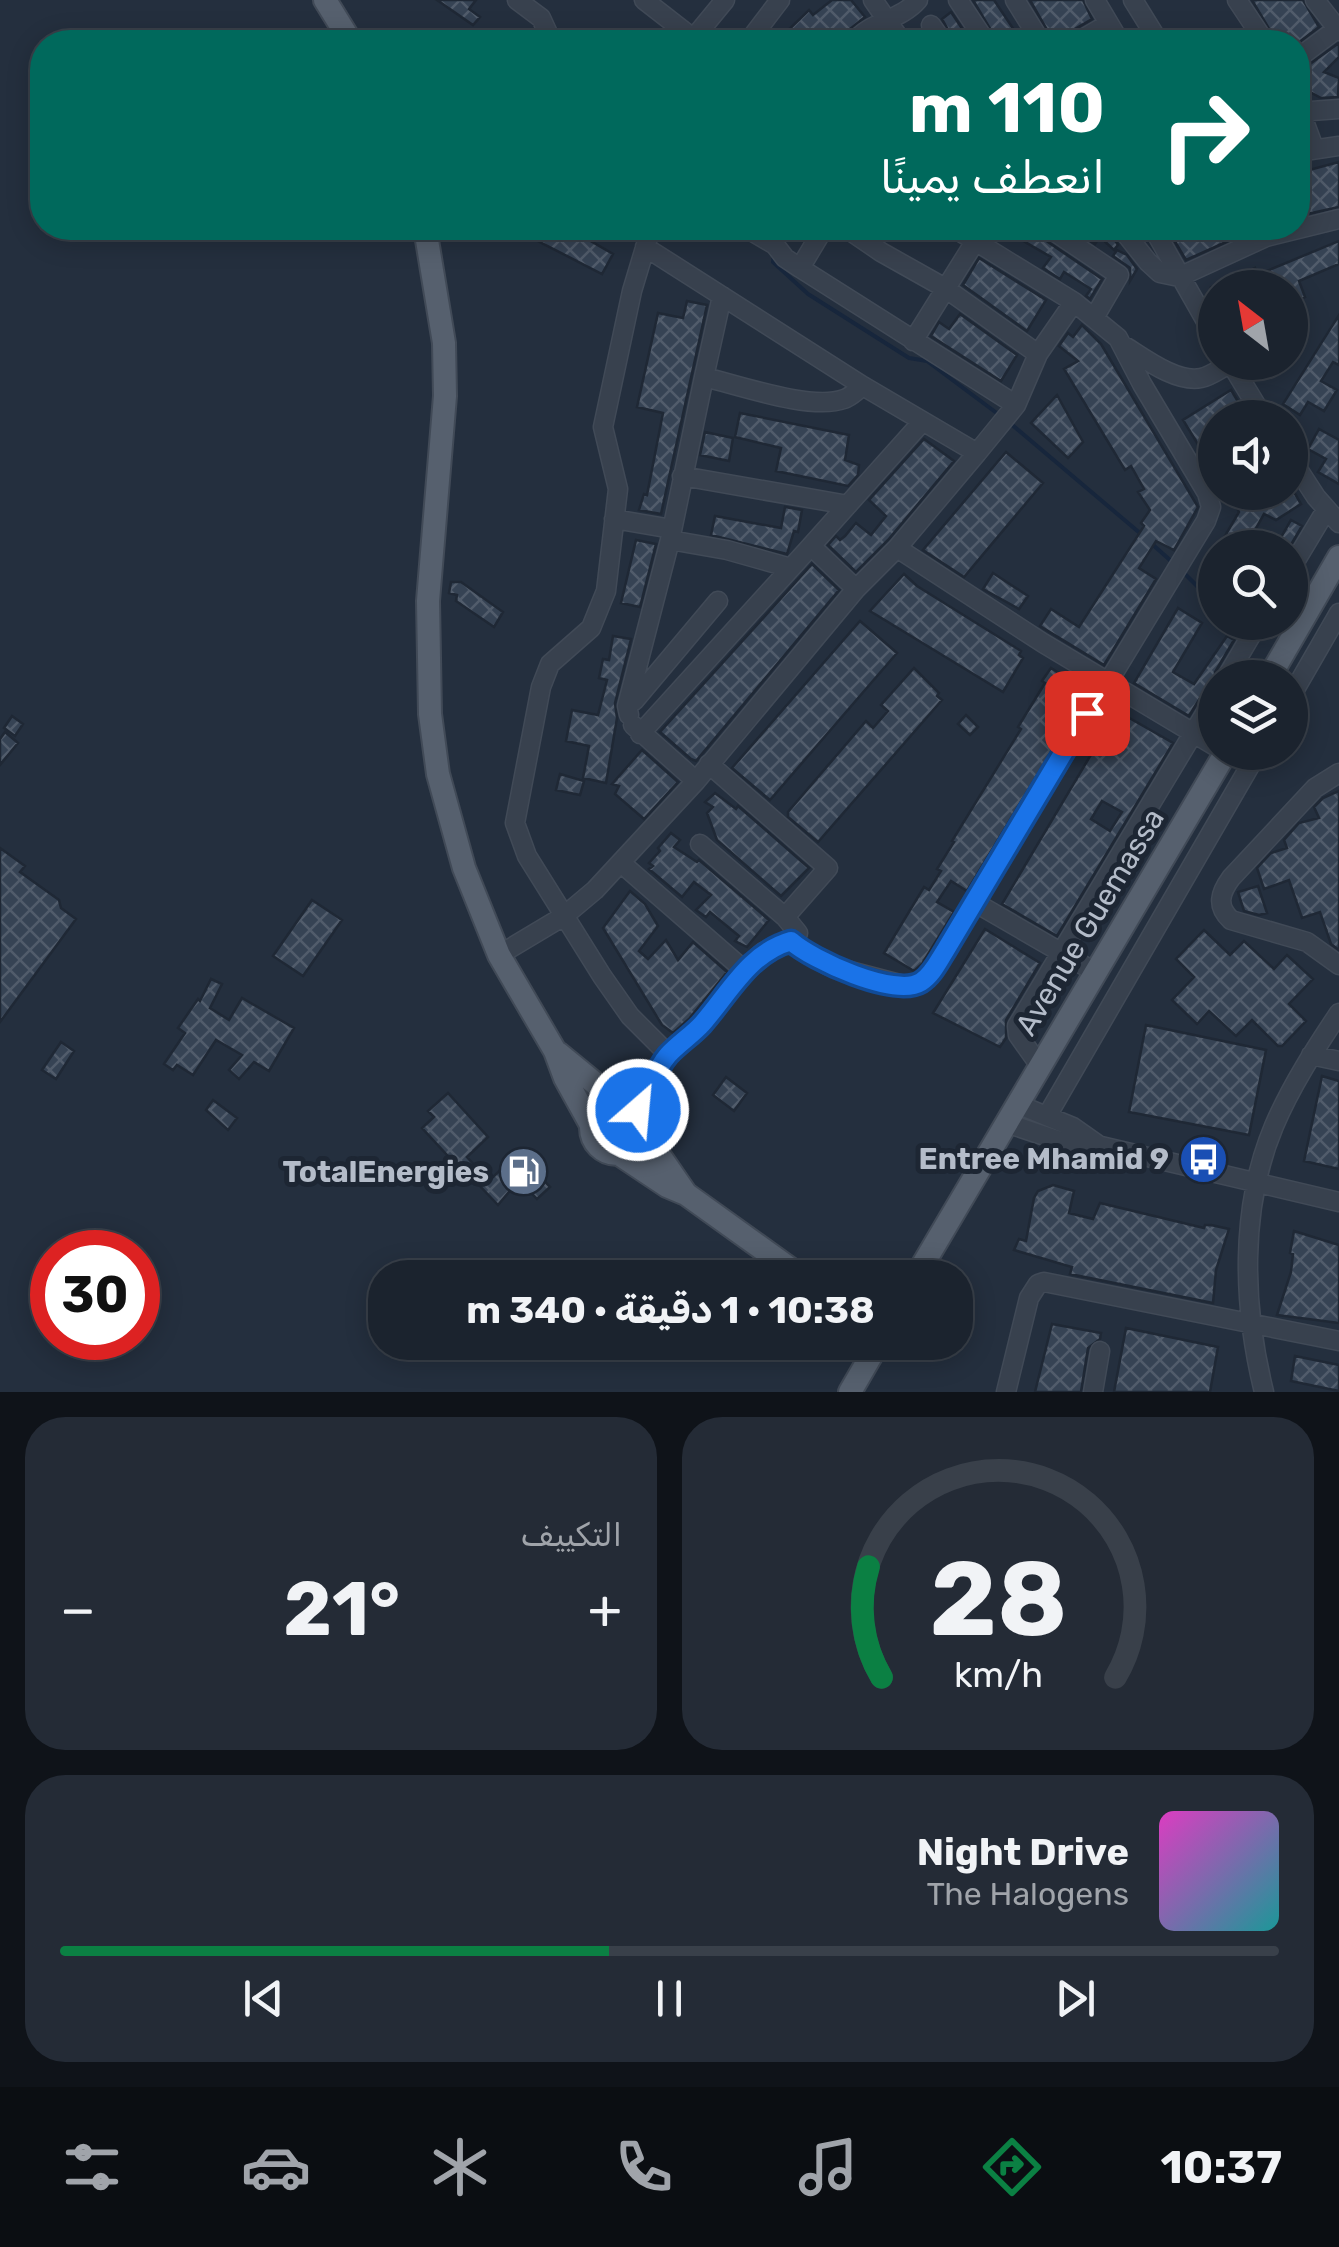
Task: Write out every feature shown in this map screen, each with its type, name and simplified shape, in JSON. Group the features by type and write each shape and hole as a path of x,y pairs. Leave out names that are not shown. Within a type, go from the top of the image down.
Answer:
{"main road":[{"path":"325,0 344,30"},
{"path":"427,240 442,327 445,396 428,601 430,714 450,824 499,955 555,1051 598,1146 619,1154 686,1194 778,1260"},
{"path":"1279,660 1339,557"},
{"name":"Avenue Guemassa","path":"926,1260 1215,770"},
{"path":"555,1051 632,1115 686,1194"},
{"path":"591,1125 598,1110 609,1104 632,1115"},
{"path":"619,1154 634,1147 632,1115"},
{"path":"850,1392 869,1360"}],"street":[{"path":"517,0 540,18 546,30"},
{"path":"644,0 682,30"},
{"path":"704,30 725,0"},
{"path":"757,30 780,0"},
{"path":"873,0 894,30"},
{"path":"869,30 918,0"},
{"path":"958,0 978,30"},
{"path":"1015,0 1034,30"},
{"path":"1095,0 1112,30"},
{"path":"1237,0 1257,30"},
{"path":"1117,30 1137,7 1151,30"},
{"path":"1310,42 1331,15"},
{"path":"931,25 935,30"},
{"path":"1310,110 1339,109"},
{"path":"1310,150 1339,146"},
{"path":"1310,226 1339,219"},
{"path":"647,240 625,320 603,427 618,489 602,601 591,628 550,664 541,687 517,804 519,839 564,916 630,1016 668,1054"},
{"path":"766,240 800,268 1016,405"},
{"path":"800,268 817,240"},
{"path":"864,240 945,288 1038,354"},
{"path":"913,341 976,240 1074,302 1146,360 1198,378"},
{"path":"1068,240 1119,275 1094,318"},
{"path":"1131,240 1160,272 1179,277 1259,240"},
{"path":"1159,240 1198,309"},
{"path":"645,247 863,386 977,453"},
{"path":"696,781 640,734 627,706 671,535 722,296"},
{"path":"499,955 578,907 696,781 1016,405 1038,354 1074,302"},
{"path":"791,941 826,965 907,986 920,983 932,972 1206,522 1210,507 1200,479 1142,384 1125,346"},
{"path":"704,377 818,401 846,399 863,386"},
{"path":"640,734 922,422"},
{"path":"682,476 848,506"},
{"path":"1308,482 1332,516 1308,547"},
{"path":"614,519 791,568"},
{"path":"810,546 856,589"},
{"path":"897,548 1198,737"},
{"path":"629,715 638,696 718,601"},
{"path":"1308,669 1337,622 1309,609"},
{"path":"1040,1066 1018,1034 1017,1026 1198,725"},
{"path":"708,764 828,868 784,917"},
{"path":"1047,1116 1248,770"},
{"path":"1339,772 1315,788 1231,878 1220,902 1230,920 1307,942 1339,965"},
{"path":"632,1115 668,1054 698,1028 744,970 763,952 791,941 798,933 700,844"},
{"path":"621,863 744,970"},
{"path":"974,902 1096,972"},
{"path":"1264,1392 1249,1324 1250,1234 1258,1184 1272,1130 1311,1055 1339,1012"},
{"path":"1311,1055 1339,1062"},
{"path":"1012,1113 1047,1116 1101,1146"},
{"path":"1012,1113 1066,1143 1101,1146 1339,1202"},
{"path":"1006,1392 1029,1298 1038,1284 1044,1282 1339,1341"},
{"path":"1093,1392 1100,1351"}],"building":[{"path":"437,0 476,0 469,9 480,17 473,25"},
{"path":"832,0 851,0 865,17 849,30 788,30 809,10 813,15"},
{"path":"973,0 994,0 1014,30 991,30"},
{"path":"1030,0 1083,0 1092,19 1073,30 1047,30"},
{"path":"1252,0 1303,0 1319,27 1310,34 1310,30 1270,30"},
{"path":"951,12 963,30 948,30 942,19"},
{"path":"1339,43 1339,57 1324,72 1339,78 1338,97 1321,98 1310,92 1310,64"},
{"path":"1339,162 1339,207 1310,213 1310,170"},
{"path":"536,240 589,240 613,254 602,274"},
{"path":"1022,240 1045,240 1102,279 1090,299 1086,296 1091,289 1064,272 1060,279 1043,268 1051,257"},
{"path":"1103,240 1115,240 1118,245 1114,250"},
{"path":"1174,240 1230,240 1186,260"},
{"path":"1339,241 1339,264 1308,277 1308,270 1269,270"},
{"path":"1117,250 1127,255 1137,269 1130,281 1130,268 1113,256"},
{"path":"979,258 1046,300 1027,331 963,285"},
{"path":"687,301 707,305 661,514 639,510 644,494 647,495 663,413 637,407 658,313 683,318"},
{"path":"960,314 1017,355 1001,381 931,336 939,322 949,329"},
{"path":"1339,315 1339,365 1333,362 1321,381 1337,390 1324,411 1308,400 1286,400 1298,380 1308,380 1308,364"},
{"path":"1082,325 1101,344 1198,507 1174,550 1156,541 1139,568 1156,579 1104,665 1040,626 1051,609 1079,627 1144,526 1141,523 1150,510 1138,492 1144,489 1131,466 1125,470 1064,369 1078,361 1059,346 1068,333 1073,337"},
{"path":"1231,390 1237,400 1215,400"},
{"path":"1057,395 1083,442 1068,458 1031,423"},
{"path":"1198,411 1198,444 1183,420"},
{"path":"740,413 849,435 845,460 859,465 858,475 848,486 776,471 781,448 735,437"},
{"path":"1319,429 1339,440 1339,484 1318,472 1326,459 1308,449"},
{"path":"705,432 733,438 729,461 700,455"},
{"path":"924,439 954,461 856,572 828,545 836,536 840,540 856,523 871,535 886,516 869,500"},
{"path":"1006,452 1043,483 964,577 923,550"},
{"path":"785,507 802,510 798,532 794,531 787,554 711,535 715,516 781,528"},
{"path":"1292,510 1276,520 1264,514 1255,530 1228,530 1239,512"},
{"path":"1291,520 1302,526 1300,530 1285,530"},
{"path":"636,540 656,544 640,607 621,603"},
{"path":"812,564 839,590 696,761 691,759 660,732"},
{"path":"993,573 1028,596 1019,609 983,589"},
{"path":"904,574 1021,651 1019,655 1023,658 1003,692 870,611"},
{"path":"451,582 461,582 503,612 494,627 456,601 457,595 449,593"},
{"path":"1178,608 1198,620 1198,630 1173,672 1194,684 1198,678 1198,701 1189,716 1134,683"},
{"path":"860,621 897,653 770,800 732,768"},
{"path":"613,636 631,639 615,703 617,718 606,783 583,778 589,746 566,741 572,710 598,715 607,680 599,678 603,659 609,660"},
{"path":"1224,640 1234,640 1222,660 1210,660"},
{"path":"914,668 942,700 818,842 788,817 788,812 866,721 873,728 888,711 881,705"},
{"path":"1051,668 1088,691 967,891 951,881 937,902 954,912 914,971 884,953 924,887 929,890 941,871 937,869 952,841 1021,729 1018,727"},
{"path":"1117,711 1173,743 1057,936 1002,904","holes":["1102,801 1122,812 1110,831 1091,819"]},
{"path":"966,715 978,727 970,735 958,724"},
{"path":"12,716 23,724 15,736 4,728"},
{"path":"5,732 18,743 0,765 0,739"},
{"path":"642,750 678,782 644,819 615,794 619,786 612,784"},
{"path":"560,774 584,781 580,795 556,790"},
{"path":"1339,791 1339,950 1331,944 1320,912 1302,918 1289,880 1264,889 1257,868 1271,853 1287,848 1284,840 1299,823 1319,818 1314,807"},
{"path":"715,793 736,809 738,806 809,868 781,896 717,840 707,813 713,807 705,802"},
{"path":"671,833 680,840 674,847 699,860 769,920 747,947 735,941 739,936 710,912 706,917 696,910 711,895 694,882 682,897 649,869 653,866 649,863 660,851 658,848"},
{"path":"0,848 25,866 20,872 59,900 61,908 76,919 0,1022"},
{"path":"1258,886 1267,913 1259,915 1244,911 1238,892"},
{"path":"630,891 645,904 658,926 639,951 648,959 666,940 678,960 693,942 727,972 673,1033 662,1025 603,928"},
{"path":"312,900 342,920 303,976 273,956"},
{"path":"985,929 1040,963 1006,1020 1006,1038 1000,1047 933,1013"},
{"path":"1204,930 1230,955 1244,941 1274,969 1287,955 1313,979 1289,1004 1306,1021 1282,1046 1252,1020 1236,1036 1209,1011 1197,1024 1172,1000 1194,977 1176,959"},
{"path":"211,979 222,984 210,1008 229,1020 242,998 294,1028 269,1071 254,1062 239,1079 229,1070 242,1055 216,1040 193,1075 177,1065 173,1070 164,1064 185,1033 178,1028 200,1001"},
{"path":"1146,1025 1266,1050 1249,1135 1129,1112"},
{"path":"61,1042 74,1051 56,1079 42,1070"},
{"path":"1322,1076 1339,1081 1339,1169 1304,1161"},
{"path":"726,1077 747,1093 734,1111 713,1095"},
{"path":"448,1093 488,1137 467,1157 489,1181 518,1153 550,1187 537,1199 519,1180 498,1205 474,1184 422,1128 434,1117 428,1111"},
{"path":"213,1100 237,1118 228,1130 206,1110"},
{"path":"1053,1185 1074,1191 1069,1213 1093,1219 1100,1203 1204,1228 1211,1225 1229,1229 1216,1270 1213,1303 1070,1274 1072,1267 1014,1250 1019,1239 1026,1241 1038,1191"},
{"path":"1294,1231 1339,1245 1339,1323 1277,1315 1291,1272"},
{"path":"1052,1324 1101,1333 1100,1339 1088,1348 1081,1392 1035,1392"},
{"path":"1126,1328 1218,1347 1210,1392 1114,1392"},
{"path":"1295,1356 1339,1365 1339,1391 1291,1381"}],"waterway":[{"path":"774,255 773,262 808,294 909,358 927,361 998,414"},
{"path":"1011,424 1141,534"},
{"path":"1152,544 1171,561"},
{"path":"1183,572 1198,587"}],"place":[{"name":"Entree Mhamid 9","path":"1204,1159"},
{"name":"TotalEnergies","path":"524,1172"}],"route":[{"path":"638,1110 668,1054 698,1028 744,970 763,952 780,944 791,941 826,965 852,973 907,986 920,983 945,951 1087,713"}]}
